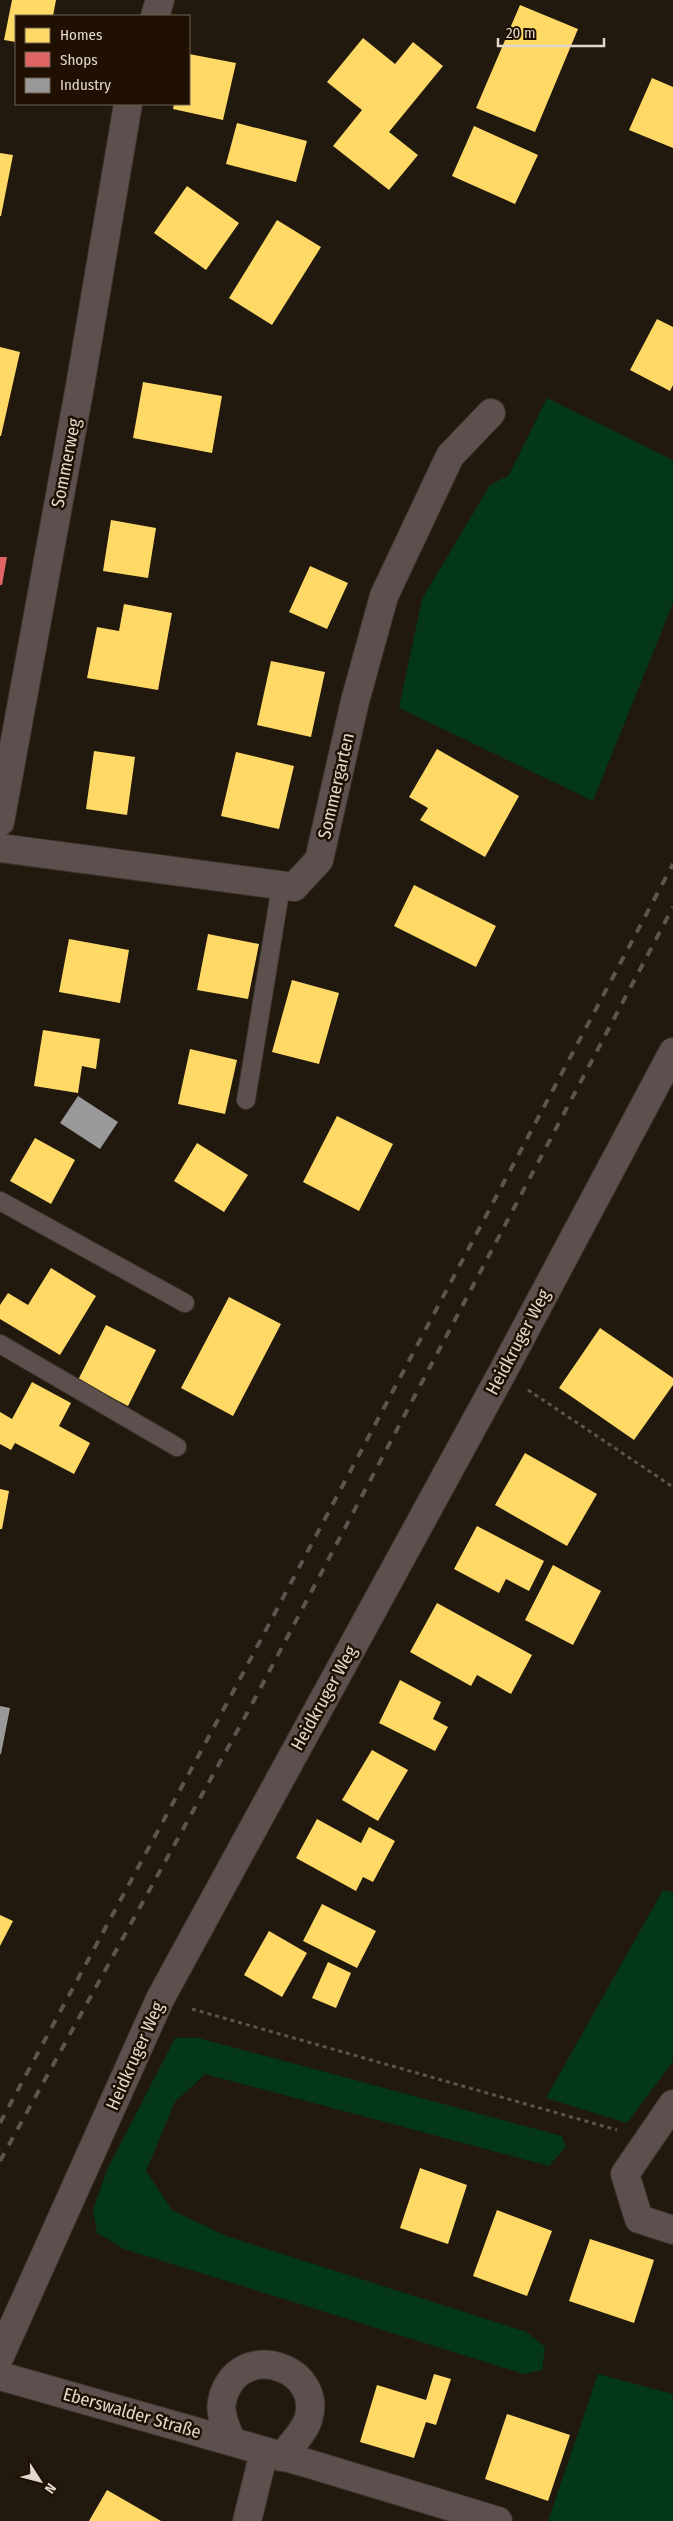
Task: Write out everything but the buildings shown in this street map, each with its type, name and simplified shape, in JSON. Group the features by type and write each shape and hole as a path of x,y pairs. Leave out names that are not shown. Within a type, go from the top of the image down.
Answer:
{"street":[{"path":"155,15 160,0"},
{"name":"Sommerweg","path":"0,822 82,377 128,105"},
{"name":"Sommergarten","path":"0,848 294,887 319,860 355,701 384,596 450,456 491,413"},
{"name":"Heidkruger Weg","path":"0,2356 160,1999 502,1373 673,1052"},
{"path":"673,2104 625,2174 639,2219 673,2230"},
{"path":"232,2442 221,2411 223,2395 231,2380 243,2369 258,2364 274,2364 286,2368 298,2377 306,2390 310,2404 308,2419 302,2432 272,2454 247,2521"},
{"name":"Eberswalder Straße","path":"0,2376 498,2521"}],"lane":[{"path":"246,1100 281,886"},
{"path":"0,1201 185,1303"},
{"path":"0,1344 176,1447"}],"path":[{"path":"502,1373 673,1487"},
{"path":"160,1999 648,2139"}],"green space":[{"path":"547,398 673,460 673,603 593,801 399,708 422,599 490,485 509,475"},
{"path":"663,1890 673,1892 673,2062 627,2123 546,2098"},
{"path":"175,2038 199,2038 562,2136 566,2147 549,2166 205,2074 175,2102 146,2171 172,2210 226,2236 527,2332 545,2347 542,2370 524,2374 124,2249 97,2233 93,2210 107,2170"},
{"path":"598,2374 673,2394 673,2521 548,2521"}],"railway":[{"path":"0,2123 234,1690 673,864"},
{"path":"0,2161 252,1704 673,907"}]}
